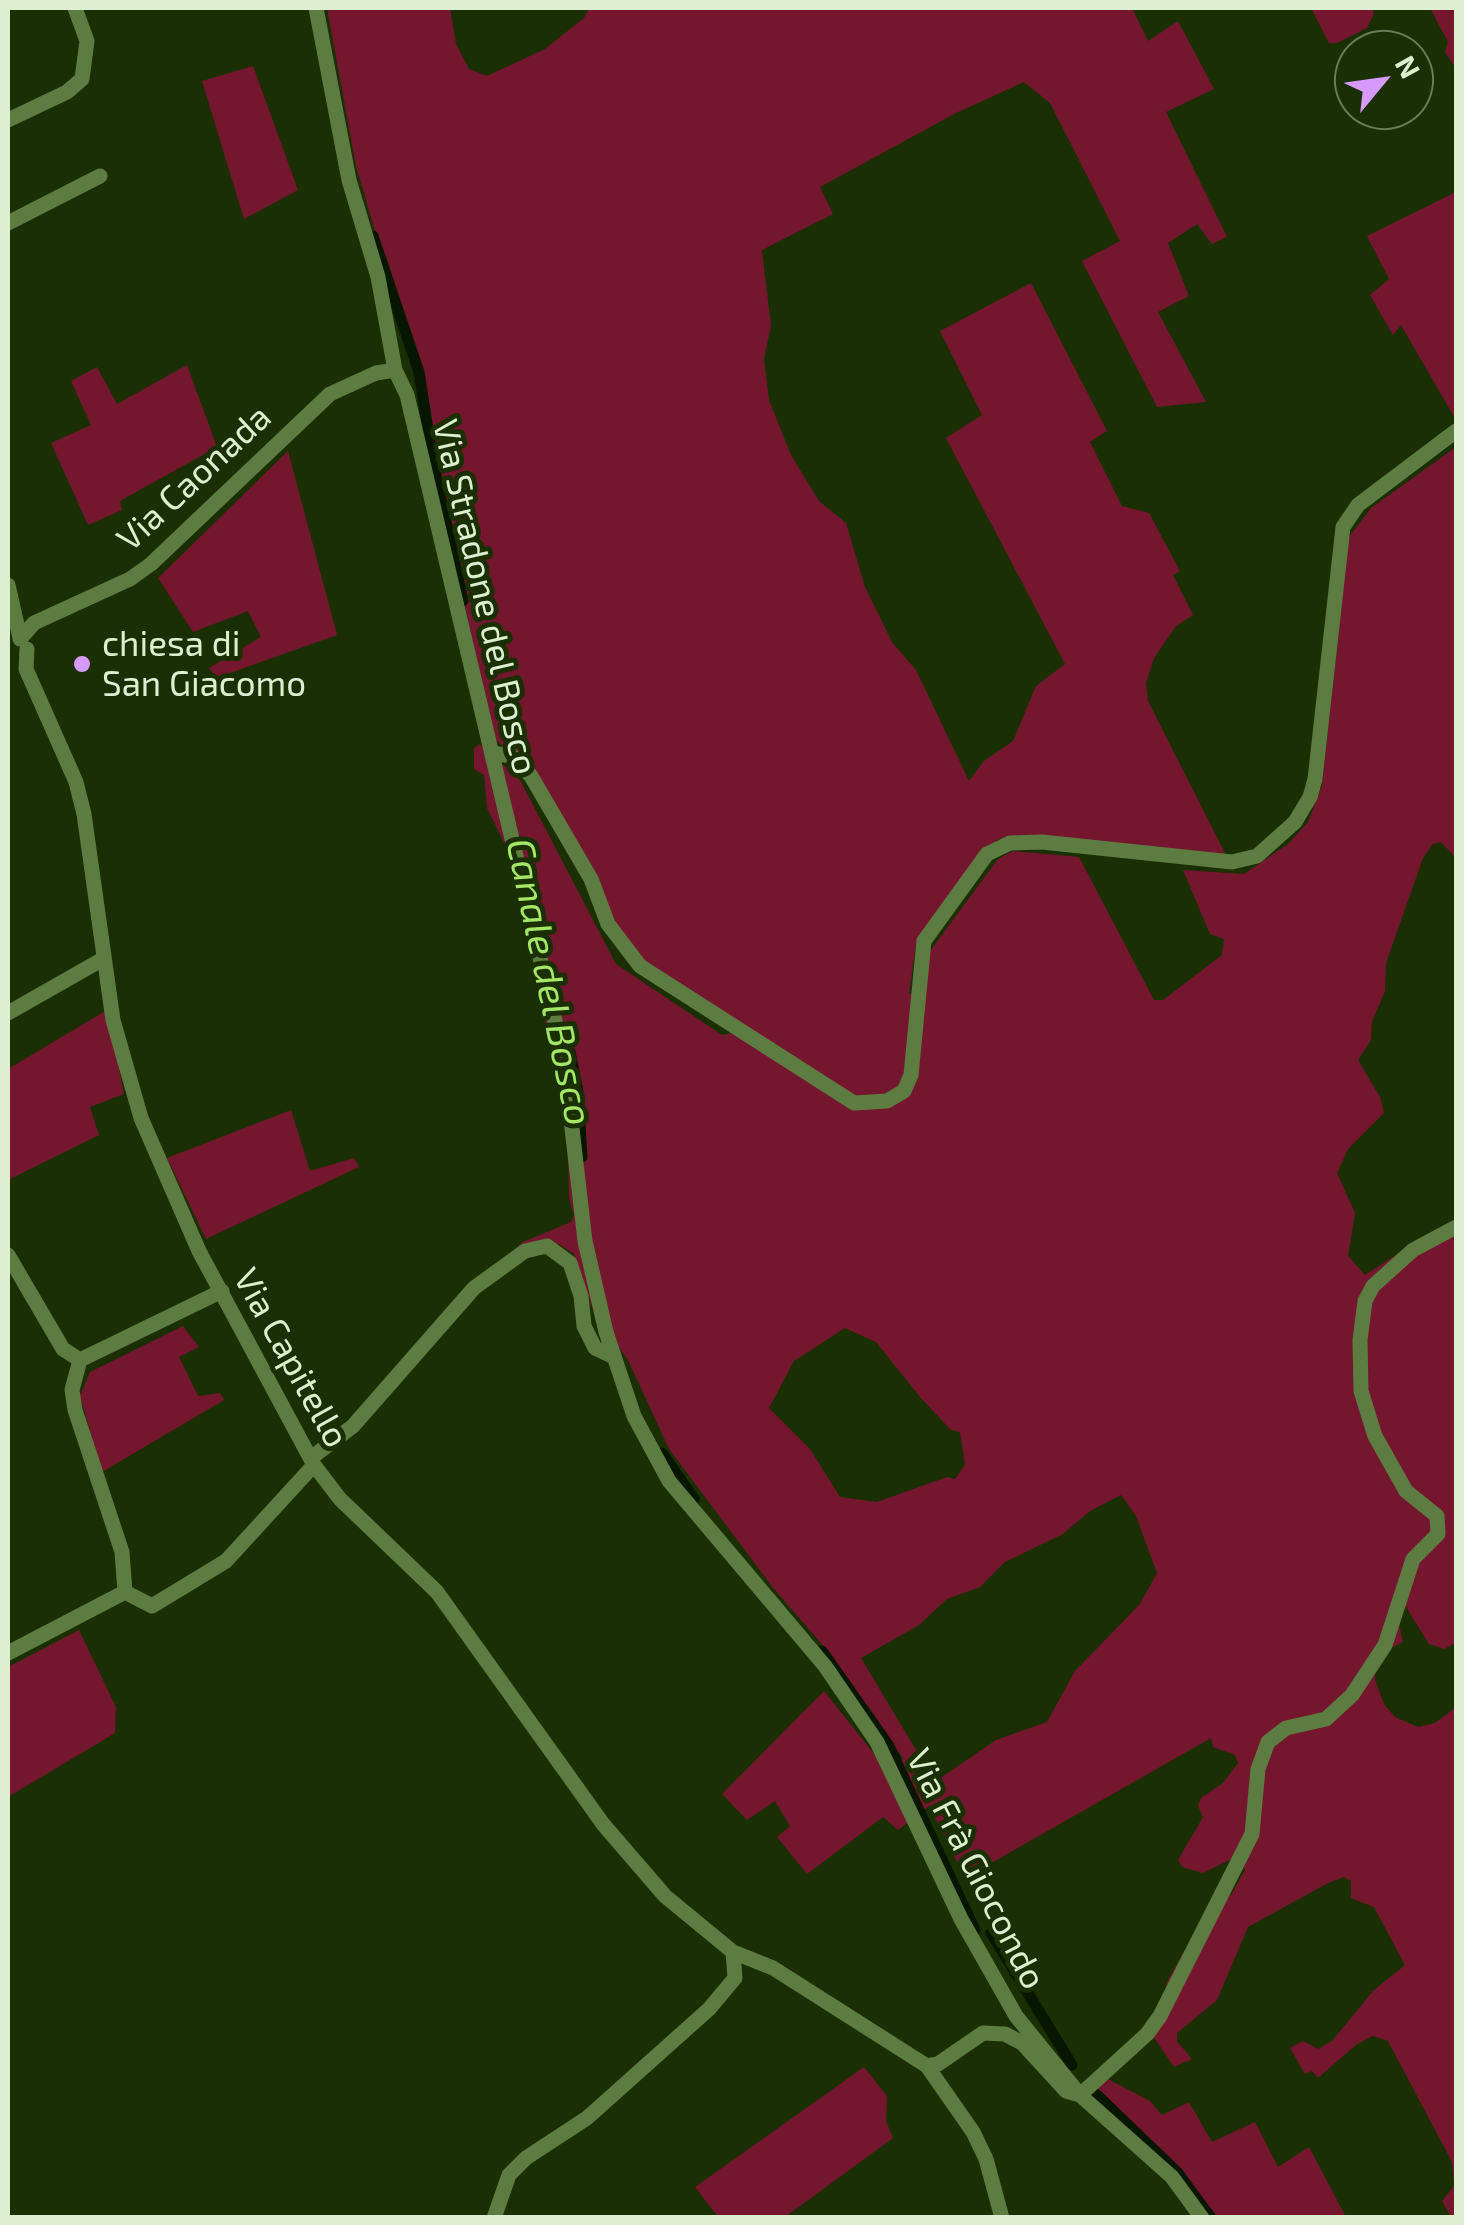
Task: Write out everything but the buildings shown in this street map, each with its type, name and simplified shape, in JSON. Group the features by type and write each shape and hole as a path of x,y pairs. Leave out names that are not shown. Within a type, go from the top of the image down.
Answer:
{"street":[{"path":"8,120 67,92 82,79 87,41 76,8"},
{"name":"Via Stradone del Bosco","path":"316,8 346,167 378,277 394,370 407,395 485,740 496,753 566,1070 584,1241 614,1357 634,1416 670,1480 750,1579"},
{"path":"8,223 100,176"},
{"name":"Via Caonada","path":"17,665 26,656 19,637 130,579 150,564 330,394 376,373 394,370"},
{"path":"496,753 530,776 591,879 608,924 640,966 854,1103 887,1102 904,1091 911,1075 924,940 987,854 1010,843 1042,842 1232,862 1257,856 1295,822 1310,797 1314,779 1343,527 1358,505 1456,431"},
{"path":"8,586 19,637"},
{"name":"Via Capitello","path":"17,665 76,782 90,849 103,959 126,1072 140,1118 172,1198 312,1462 340,1499 438,1592 640,1870 733,1952 773,1968 927,2066"},
{"path":"10,1006 103,959"},
{"path":"1002,2218 973,2132 927,2066 938,2064 983,2033 1005,2034 1022,2043 1066,2091 1080,2095 1147,2034 1189,1964 1252,1834 1258,1768 1268,1742 1286,1728 1326,1718 1352,1695 1385,1645 1413,1558 1438,1534 1437,1516 1398,1481 1375,1436 1361,1391 1360,1340 1365,1301 1373,1286 1414,1250 1456,1228"},
{"path":"125,1592 152,1606 226,1560 312,1462 340,1439 423,1342 492,1273 525,1251 547,1246 559,1252 577,1277 583,1322 594,1348 614,1357"},
{"path":"8,1255 63,1349 80,1360 90,1359 222,1292"},
{"path":"80,1360 72,1390 75,1410 122,1552 125,1592"},
{"name":"Via Frà Giocondo","path":"750,1579 825,1666 877,1742 986,1968 1016,2016 1080,2095 1172,2177 1202,2218"},
{"path":"8,1653 125,1592"},
{"path":"494,2218 509,2175 526,2158 587,2118 709,2008 735,1978 733,1952"}],"shaded area":[{"path":"327,8 450,8 456,44 469,69 487,76 545,49 584,18 589,8 1132,8 1148,41 1178,21 1214,89 1166,112 1227,237 1212,244 1197,224 1168,243 1189,296 1158,312 1206,402 1157,407 1082,261 1120,241 1050,103 1024,82 956,113 820,187 833,214 762,250 771,326 764,359 769,400 791,455 819,501 846,523 865,587 892,642 916,670 969,781 984,761 1013,741 1036,686 1065,664 946,438 982,415 940,331 1031,283 1107,431 1090,442 1122,506 1149,513 1180,571 1173,575 1193,615 1176,626 1154,658 1146,683 1148,701 1228,859 1023,835 999,839 973,864 916,944 909,994 924,991 930,951 998,859 1013,851 1079,857 1154,1000 1163,1000 1222,955 1224,939 1210,934 1183,870 1244,874 1288,844 1308,822 1322,786 1349,537 1371,508 1456,447 1456,858 1441,842 1433,844 1423,858 1386,963 1385,991 1372,1022 1371,1040 1358,1060 1380,1097 1384,1113 1348,1149 1337,1173 1355,1213 1348,1256 1365,1275 1424,1237 1456,1229 1456,1643 1444,1649 1429,1644 1401,1599 1396,1611 1403,1642 1385,1651 1376,1664 1375,1680 1384,1704 1395,1717 1418,1727 1435,1723 1456,1707 1456,2217 1451,2217 1442,2201 1454,2186 1452,2162 1388,2041 1373,2036 1357,2044 1318,2078 1312,2071 1305,2074 1290,2048 1303,2041 1318,2049 1332,2041 1373,1991 1405,1965 1374,1907 1351,1898 1351,1881 1344,1877 1328,1883 1248,1927 1217,2000 1177,2033 1177,2041 1192,2059 1174,2067 1151,2033 1168,1980 1182,1955 1217,1902 1231,1895 1245,1870 1238,1856 1203,1873 1182,1867 1178,1860 1203,1817 1198,1806 1201,1798 1223,1783 1238,1763 1235,1755 1213,1747 1211,1738 965,1878 929,1806 898,1830 883,1817 807,1874 777,1837 790,1826 775,1801 747,1820 722,1794 824,1691 888,1771 903,1758 820,1642 774,1589 669,1449 628,1360 594,1313 574,1254 559,1244 534,1252 520,1263 517,1247 571,1222 574,1215 569,1198 567,1108 551,1033 539,1011 537,970 525,937 523,903 516,894 510,855 487,808 484,775 474,769 474,748 480,744 520,780 616,964 722,1035 743,1031 628,953 509,752 495,739 435,475 417,355 391,286 356,166","holes":["845,1328 876,1342 920,1397 951,1430 960,1432 965,1465 955,1479 947,1477 877,1502 840,1497 810,1449 769,1408 794,1361","1121,1495 1136,1516 1157,1573 1140,1604 1075,1671 1047,1722 996,1740 939,1779 931,1775 861,1658 919,1625 947,1599 980,1587 1005,1562 1063,1534 1090,1511"]},
{"path":"1311,8 1372,8 1374,14 1367,28 1334,30 1334,43 1329,43"},
{"path":"1430,8 1456,8 1456,69 1445,52 1448,42"},
{"path":"253,66 298,190 244,219 202,81"},
{"path":"1456,192 1456,420 1401,325 1393,335 1370,295 1389,279 1367,236"},
{"path":"187,365 217,447 120,501 122,510 88,525 51,443 91,425 71,381 97,367 117,404"},
{"path":"288,451 337,635 216,678 209,668 261,637 248,611 193,632 158,578"},
{"path":"107,1010 124,1094 90,1107 99,1135 8,1180 8,1069"},
{"path":"291,1110 310,1171 354,1158 359,1167 206,1239 167,1158"},
{"path":"183,1326 199,1347 179,1357 198,1396 220,1393 224,1400 102,1472 80,1396 90,1372"},
{"path":"79,1630 116,1707 115,1733 8,1797 8,1667"},
{"path":"864,2067 887,2096 886,2121 893,2138 785,2217 718,2217 695,2187"},
{"path":"1100,2075 1150,2101 1162,2115 1189,2102 1212,2142 1255,2122 1278,2167 1309,2147 1346,2217 1218,2217 1173,2163 1085,2090"}],"waterway":[{"name":"Canale del Bosco","path":"373,236 419,372 433,461 463,601"},
{"name":"Canale del Bosco","path":"570,1052 578,1092 582,1157"},
{"name":"Canale del Bosco","path":"662,1453 694,1499"},
{"name":"Canale del Bosco","path":"822,1651 889,1746 975,1930"},
{"name":"Canale del Bosco","path":"991,1933 1072,2065"},
{"name":"Canale del Bosco","path":"1096,2094 1178,2173 1211,2218"}],"place":[{"name":"chiesa di San Giacomo","path":"82,664"}]}
